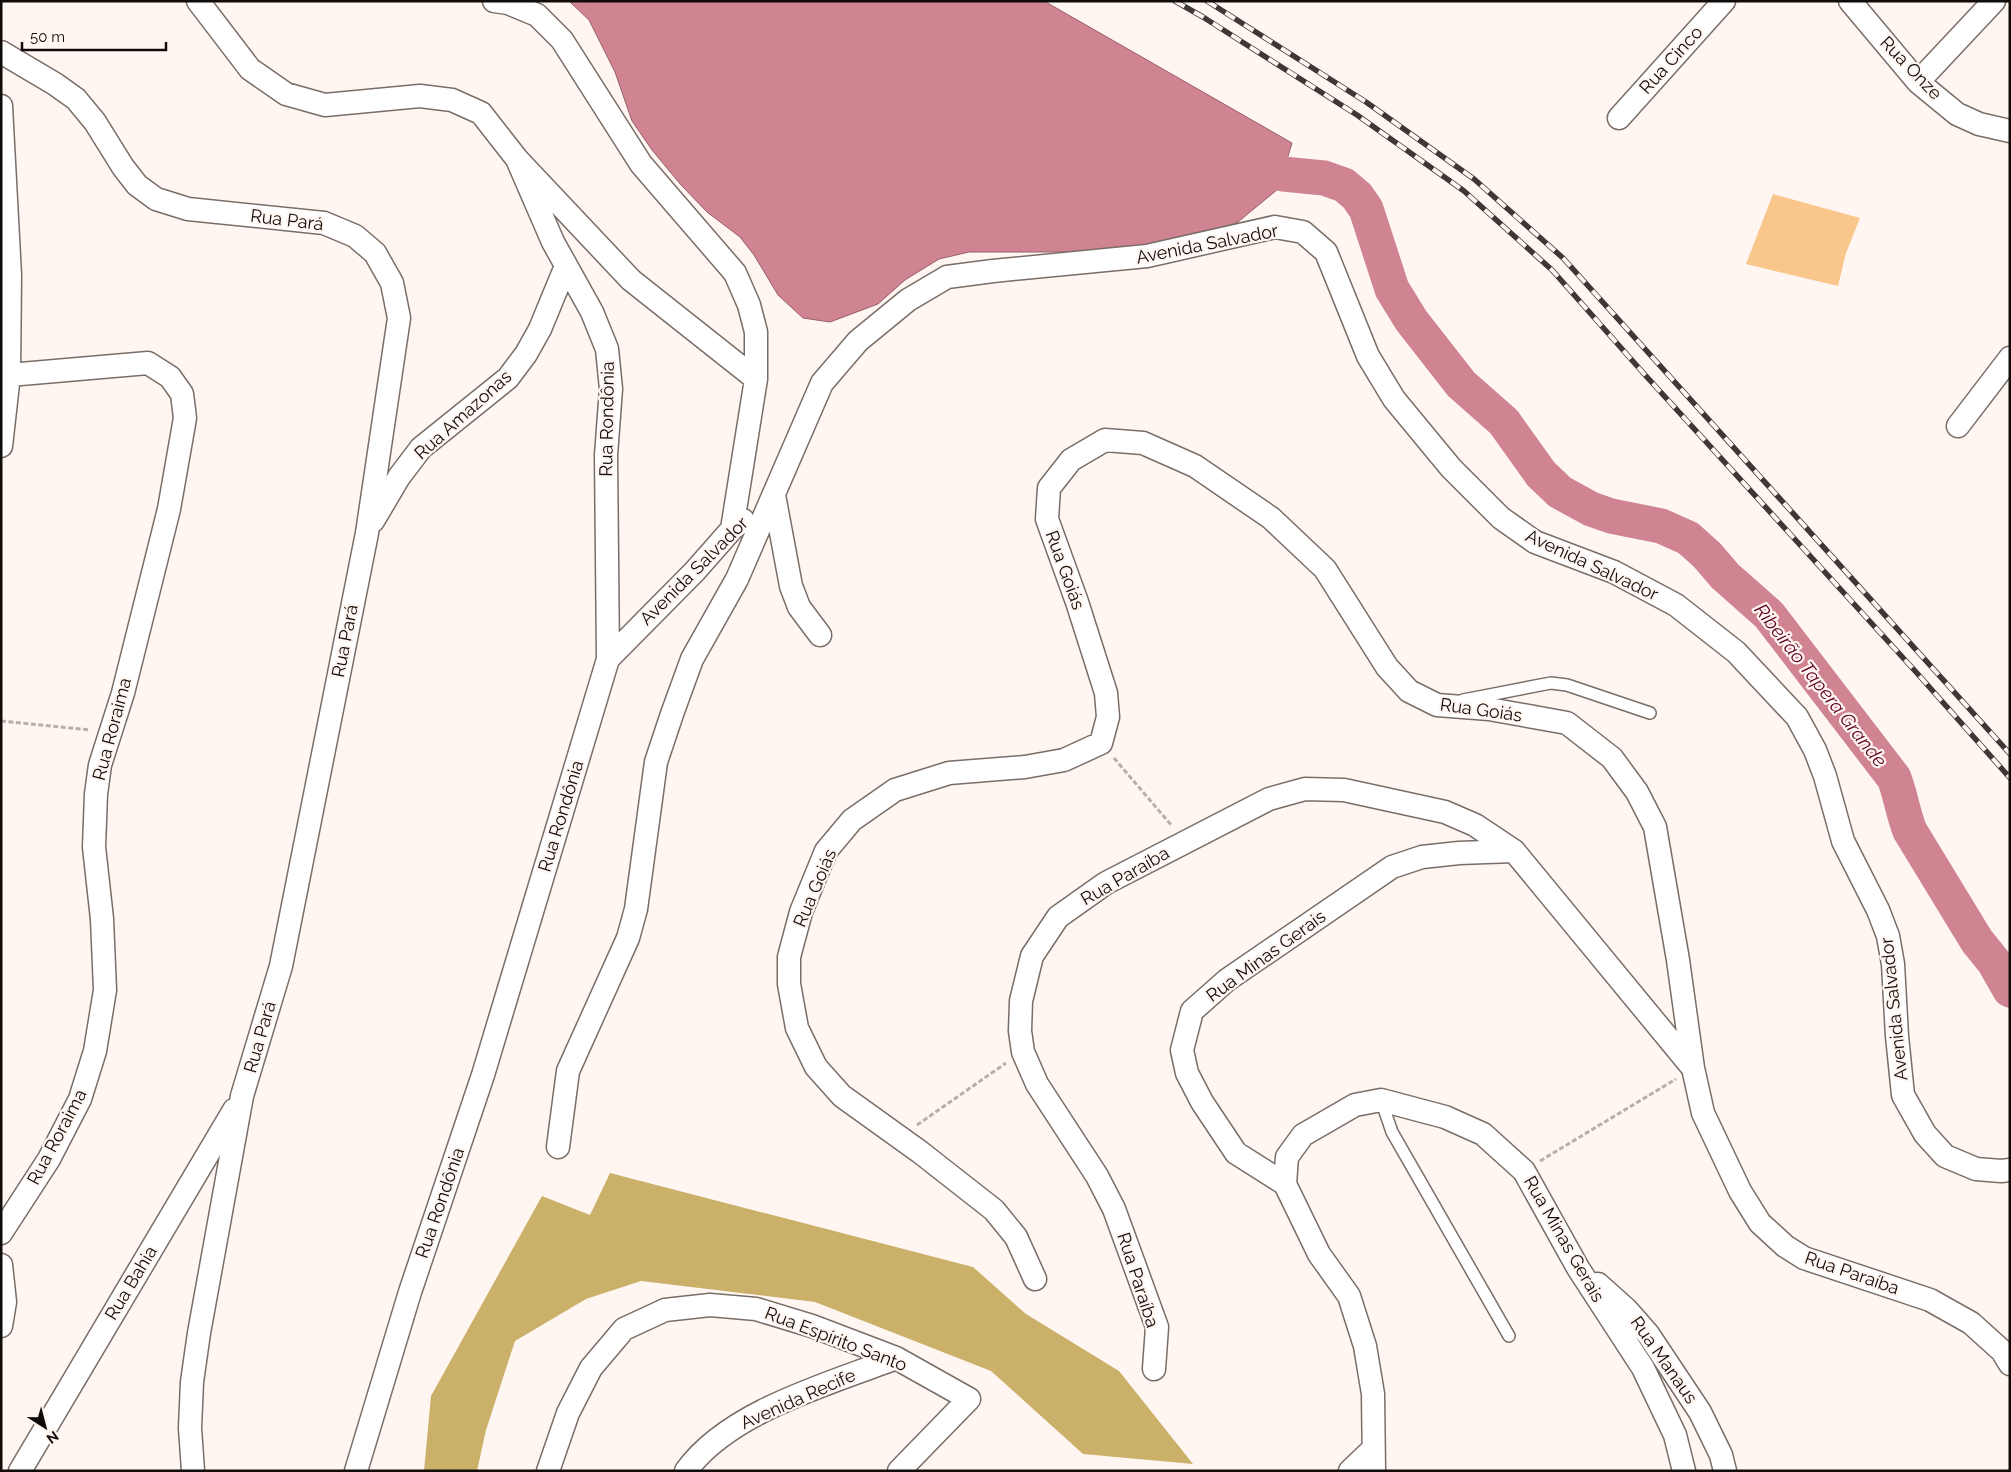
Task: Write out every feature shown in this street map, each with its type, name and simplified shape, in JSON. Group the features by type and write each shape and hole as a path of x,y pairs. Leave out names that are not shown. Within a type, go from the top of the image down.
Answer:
{"street":[{"name":"Rua Rondônia","path":"198,1 250,69 286,94 325,105 420,96 452,100 481,113 517,159 631,280 756,379"},
{"path":"494,1 508,3 537,16 562,40 641,164 735,273 749,304 756,332 756,379 732,529"},
{"name":"Rua Cinco","path":"1619,118 1724,1"},
{"name":"Rua Onze","path":"1850,1 1918,82 1957,114 1979,124 2010,131"},
{"path":"1918,82 1994,1"},
{"name":"Rua Pará","path":"1,52 55,84 76,99 95,122 123,168 137,185 156,199 188,209 324,222 355,236 375,253 392,283 398,318 367,533 281,966 242,1096 199,1333 192,1382 190,1428 193,1471"},
{"path":"1,446 9,375 10,275 2,116"},
{"name":"Rua Rondônia","path":"356,1471 410,1292 483,1075 608,659 606,455 611,389 607,349 592,312 553,242 517,159"},
{"name":"Avenida Salvador","path":"608,659 695,571 732,529 774,495 822,383 858,341 908,300 947,277 1147,256 1275,227 1302,232 1326,252 1368,356 1394,399 1451,468 1501,518 1535,542 1614,572 1676,605 1736,652 1797,717 1815,750 1825,776 1843,841 1878,910 1888,936 1893,964 1903,1095 1925,1134 1945,1156 1976,1169 2001,1172 2010,1170"},
{"name":"Rua Amazonas","path":"367,533 399,477 421,448 508,378 526,354 540,329 566,266"},
{"path":"1958,426 2010,358"},
{"name":"Rua Roraima","path":"1,1233 49,1159 80,1098 95,1051 105,990 102,919 94,847 96,794 100,765 123,693 169,509 185,418 182,394 170,377 148,363 9,375"},
{"name":"Rua Goiás","path":"1035,1279 1016,1237 994,1210 920,1152 842,1096 816,1067 797,1028 789,984 789,957 801,912 826,851 852,820 895,790 948,773 1025,767 1064,760 1101,743 1108,716 1106,693 1077,602 1047,519 1049,488 1071,460 1105,440 1143,442 1195,466 1271,518 1325,569 1387,667 1409,691 1437,705 1489,709 1567,723 1612,758 1637,792 1655,827 1678,960 1693,1068"},
{"path":"774,495 791,586 800,607 820,635"},
{"path":"558,1148 568,1071 628,938 636,908 656,762 692,659 737,579 774,495"},
{"name":"Rua Paraíba","path":"1154,1370 1157,1327 1114,1209 1097,1176 1037,1084 1023,1052 1020,1031 1021,1000 1032,956 1058,917 1106,883 1269,799 1305,789 1344,790 1445,812 1475,825 1514,851 1693,1068 1703,1113 1740,1191 1760,1223 1785,1246 1804,1258 1930,1300 1971,1323 2002,1351 2010,1364"},
{"name":"Rua Minas Gerais","path":"1514,851 1458,853 1422,857 1392,867 1227,980 1192,1011 1182,1050 1187,1073 1202,1102 1236,1153 1285,1184 1287,1157 1303,1135 1355,1105 1381,1100 1445,1117 1483,1134 1524,1171 1578,1268 1643,1368 1675,1435 1684,1471"},
{"name":"Rua Bahia","path":"20,1471 242,1096"},
{"path":"1285,1184 1319,1254 1349,1296 1365,1346 1373,1394 1373,1460 1350,1471"},
{"path":"1,1265 5,1302 1,1326"},
{"name":"Rua Manaus","path":"1578,1268 1627,1310 1648,1334 1700,1412 1721,1455 1724,1471"},
{"name":"Rua Espírito Santo","path":"548,1471 568,1413 591,1368 624,1329 664,1310 710,1305 756,1309 812,1326 896,1358 969,1399 899,1471"},
{"name":"Avenida Recife","path":"686,1471 697,1456 731,1429 786,1400 896,1358"}],"lane":[{"path":"1437,705 1551,683 1567,685 1650,713"},
{"path":"1381,1100 1392,1132 1509,1336"}],"path":[{"path":"1,722 111,731"},
{"path":"1101,743 1185,842"},
{"path":"899,1138 1023,1052"},
{"path":"1524,1171 1693,1068"}],"shaded area":[{"path":"569,1 1044,1 1292,143 1278,189 1238,222 1202,239 1123,252 969,252 939,259 905,280 878,304 830,322 803,318 778,295 754,255 740,237 707,212 681,185 652,150 632,121 615,72 589,20"},
{"path":"610,1173 973,1267 1026,1314 1119,1371 1193,1464 1083,1454 991,1371 815,1302 641,1281 586,1299 515,1341 486,1430 477,1471 424,1471 431,1396 542,1196 590,1215"}],"building":[{"path":"1773,194 1860,218 1846,253 1838,286 1746,264"}],"waterway":[{"name":"Ribeirão Tapera Grande","path":"1283,174 1324,178 1344,185 1357,196 1366,209 1392,289 1411,320 1461,384 1504,422 1541,474 1560,492 1591,509 1611,516 1661,526 1688,538 1707,555 1725,576 1769,615 1894,778 1910,831 1977,941 1994,962 2010,990"}],"railway":[{"path":"1175,1 1357,115 1464,191 1552,270 2010,778"},
{"path":"1207,1 1366,102 1474,179 1563,258 2010,754"}]}
